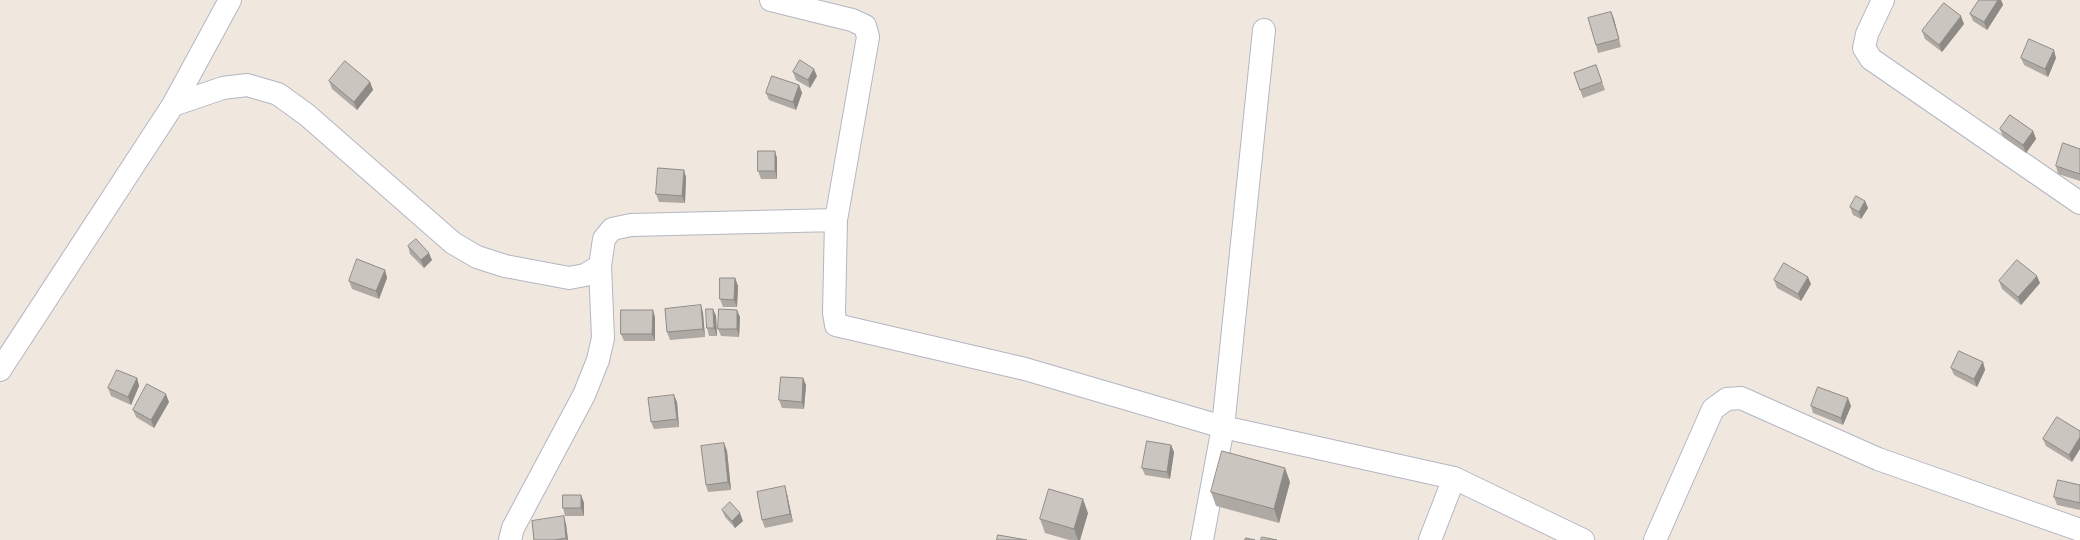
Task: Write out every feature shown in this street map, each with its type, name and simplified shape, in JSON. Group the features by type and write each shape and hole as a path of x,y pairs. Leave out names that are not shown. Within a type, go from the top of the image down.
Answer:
{"street":[{"path":"0,370 173,105 230,0"},
{"path":"771,0 852,20 865,26 868,37 836,220 834,313 836,325 1025,369 1223,427 1454,478 1583,540"},
{"path":"1883,0 1867,34 1864,48 1871,59 2080,203"},
{"path":"1202,540 1223,427 1264,30"},
{"path":"173,105 223,88 247,85 278,94 307,115 453,243 477,257 504,266 569,278 585,275 600,266"},
{"path":"510,540 513,528 584,395 598,360 602,338 600,266 604,239 612,229 632,225 836,220"},
{"path":"1655,540 1713,409 1727,399 1741,398 1878,459 2080,530"},
{"path":"1430,540 1454,478"}],"building":[{"path":"1979,0 1998,0 1984,22 1970,14"},
{"path":"1944,3 1961,16 1939,45 1922,31"},
{"path":"1611,12 1619,39 1596,45 1588,18"},
{"path":"2029,39 2054,50 2045,69 2021,58"},
{"path":"800,60 814,69 808,80 793,72"},
{"path":"345,61 370,82 354,102 329,81"},
{"path":"1596,65 1602,82 1580,90 1574,73"},
{"path":"772,76 799,85 793,102 766,93"},
{"path":"2010,115 2033,131 2023,145 2000,129"},
{"path":"2063,143 2080,149 2080,174 2056,166"},
{"path":"758,151 775,151 775,171 758,171"},
{"path":"658,168 684,170 682,196 656,194"},
{"path":"1856,196 1865,201 1859,212 1850,207"},
{"path":"416,239 429,253 421,260 408,246"},
{"path":"357,259 385,270 376,291 349,281"},
{"path":"2017,260 2037,276 2018,297 1999,281"},
{"path":"1784,263 1808,277 1798,294 1774,280"},
{"path":"720,278 735,278 734,300 720,299"},
{"path":"701,305 703,329 667,332 665,309"},
{"path":"706,309 713,309 714,328 707,328"},
{"path":"719,309 737,310 737,329 718,329"},
{"path":"621,310 653,310 652,334 621,334"},
{"path":"1959,351 1983,362 1974,379 1951,368"},
{"path":"117,370 137,378 128,397 108,388"},
{"path":"781,377 803,378 802,402 779,400"},
{"path":"147,384 166,394 151,420 133,410"},
{"path":"1818,387 1848,398 1841,418 1811,406"},
{"path":"674,395 677,419 651,422 648,398"},
{"path":"2057,417 2080,431 2080,437 2069,455 2043,439"},
{"path":"1147,441 1171,445 1167,472 1142,468"},
{"path":"724,443 728,482 706,485 701,446"},
{"path":"1222,451 1285,468 1274,509 1211,492"},
{"path":"2058,480 2080,485 2080,503 2054,497"},
{"path":"785,486 790,514 762,520 757,492"},
{"path":"1049,489 1083,499 1074,529 1040,519"},
{"path":"563,495 581,495 581,508 563,508"},
{"path":"730,502 740,513 732,521 722,510"},
{"path":"564,516 566,538 554,540 534,540 532,521"},
{"path":"998,535 1027,540 997,540"},
{"path":"1262,537 1277,540 1261,540"}]}
